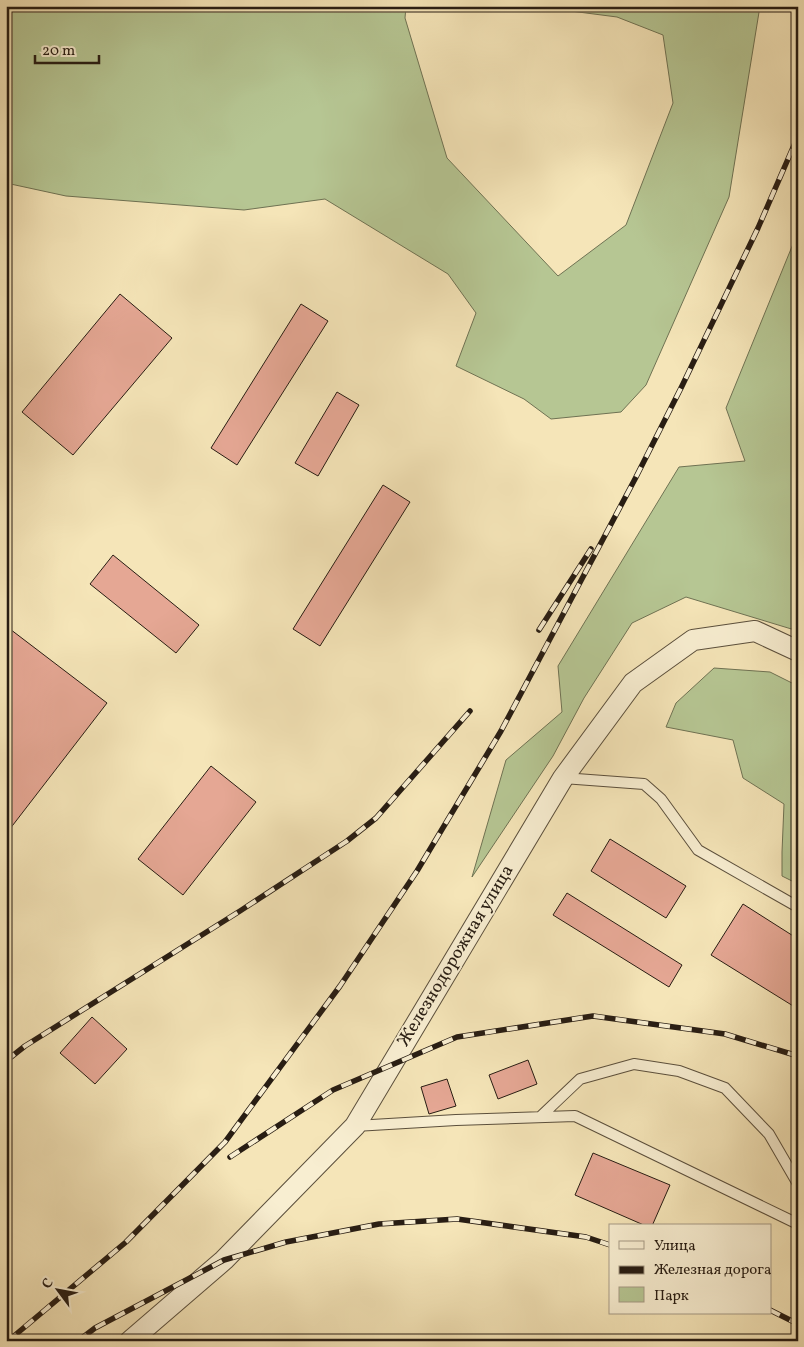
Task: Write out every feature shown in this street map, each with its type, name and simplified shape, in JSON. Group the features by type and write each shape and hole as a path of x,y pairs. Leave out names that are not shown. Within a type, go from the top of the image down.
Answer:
{"street":[{"name":"Железнодорожная улица","path":"130,1341 224,1260 355,1126 562,778 633,683 693,640 755,631 798,651"}],"lane":[{"path":"562,778 644,784 660,799 698,850 798,907"},
{"path":"540,1117 580,1079 634,1064 679,1071 725,1088 769,1134 798,1184"},
{"path":"355,1126 574,1116 798,1224"}],"green space":[{"path":"6,6 406,6 405,18 447,158 558,276 626,225 673,103 663,35 617,17 532,6 760,6 729,197 646,385 621,412 551,419 524,399 456,366 476,313 448,274 325,199 244,210 66,196 6,183"},
{"path":"798,225 798,631 686,597 632,623 584,698 553,756 472,877 506,760 562,712 558,666 679,467 745,461 726,408 793,244"},
{"path":"714,668 770,672 798,686 798,884 782,876 784,804 743,778 733,740 666,727 676,703"}],"building":[{"path":"120,294 172,338 73,455 22,412"},
{"path":"301,304 328,321 237,465 211,448"},
{"path":"337,392 359,405 318,476 295,463"},
{"path":"383,485 410,502 320,646 293,629"},
{"path":"113,555 199,625 176,653 90,584"},
{"path":"6,626 107,703 6,834"},
{"path":"211,766 256,802 183,895 138,859"},
{"path":"610,839 686,886 666,918 591,871"},
{"path":"567,893 682,965 669,987 553,915"},
{"path":"743,904 798,939 798,1009 711,955"},
{"path":"92,1017 127,1049 95,1084 60,1053"},
{"path":"528,1060 537,1084 498,1099 489,1075"},
{"path":"447,1079 456,1106 429,1114 421,1087"},
{"path":"593,1153 670,1185 653,1224 641,1224 575,1195"}],"railway":[{"path":"8,1341 126,1242 225,1142 340,986 417,871 501,731 635,479 758,228 798,136"},
{"path":"539,630 591,549"},
{"path":"6,1061 25,1046 240,911 347,841 376,818 470,711"},
{"path":"230,1157 333,1090 457,1037 593,1016 725,1034 798,1056"},
{"path":"78,1341 95,1328 224,1260 286,1242 379,1224 457,1219 586,1237 609,1245"},
{"path":"772,1311 798,1324"}]}
